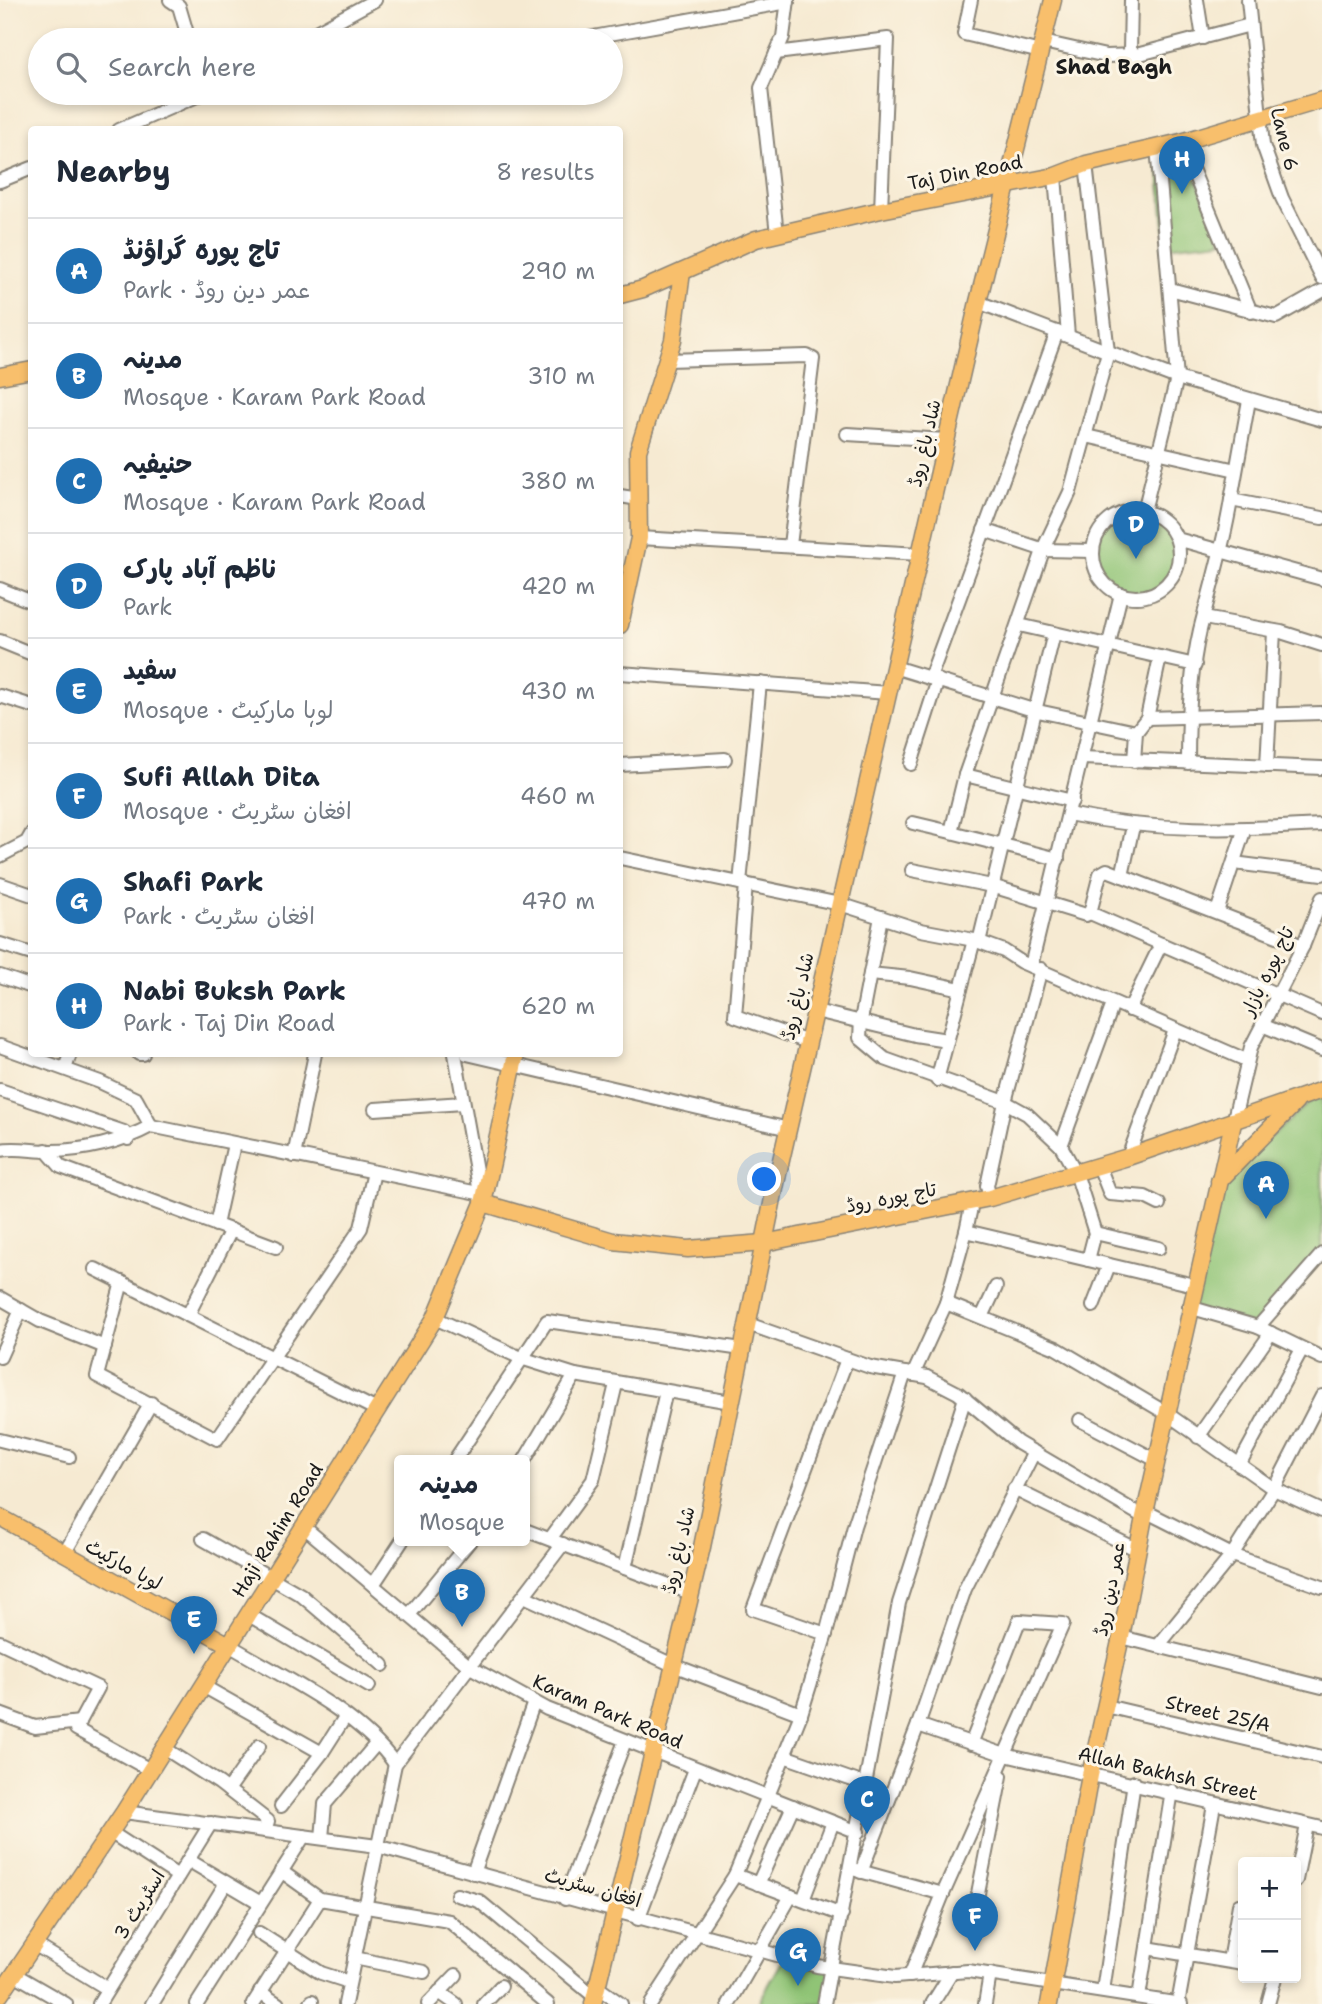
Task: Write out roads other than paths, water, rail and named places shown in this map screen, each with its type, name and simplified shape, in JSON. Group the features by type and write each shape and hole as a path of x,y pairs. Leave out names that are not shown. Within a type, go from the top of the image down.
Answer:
{"main road":[{"name":"شاد باغ روڈ","path":"595,1996 690,1594 808,1042 946,440 1053,0"},
{"name":"Taj Din Road","path":"623,294 643,289 757,239 881,210 1055,176 1086,164 1181,142 1322,100"},
{"path":"623,611 639,538 638,451 673,340 682,272"},
{"path":"0,376 28,371"},
{"name":"Haji Rahim Road","path":"0,1995 124,1812 435,1318 480,1198 515,1059"},
{"name":"تاج پورہ روڈ","path":"480,1198 613,1241 688,1248 764,1242 972,1203 1128,1157 1233,1123 1322,1090"},
{"name":"تاج پورہ روڈ","path":"1217,1183 1299,1099"},
{"name":"عمر دین روڈ","path":"1049,2004 1090,1775 1121,1637 1144,1514 1217,1183 1233,1123"},
{"name":"لوہا مارکیٹ","path":"0,1517 229,1645"}],"street":[{"path":"170,0 178,6 185,28"},
{"path":"322,28 375,0"},
{"path":"971,0 964,34 1106,56 1136,55 1250,25"},
{"path":"1131,0 1130,51 1136,55"},
{"path":"1196,0 1203,38"},
{"name":"Lane 6","path":"1248,0 1258,120 1263,145 1282,198 1322,278"},
{"path":"623,31 788,1 783,37 761,88 777,234"},
{"path":"776,52 888,39 881,210"},
{"path":"128,126 176,105"},
{"path":"1181,142 1251,312"},
{"path":"1144,511 1177,378 1157,148"},
{"path":"951,832 965,775 1044,550 1070,492 1108,352 1086,164"},
{"path":"0,181 28,170"},
{"path":"911,764 934,679 984,530 1062,334 1055,176"},
{"path":"1170,289 1276,317 1322,291"},
{"path":"978,302 1177,378 1322,420"},
{"path":"667,360 807,356 813,359 790,545"},
{"path":"1188,763 1188,717 1195,665 1204,618 1223,551 1249,400"},
{"path":"847,434 946,440"},
{"path":"1086,436 1236,470"},
{"path":"623,496 639,499"},
{"path":"1231,500 1322,518"},
{"path":"1177,539 1177,566 1161,589 1135,597 1121,594 1100,578 1092,551 1103,524 1129,511 1144,511 1163,521 1177,539 1322,579"},
{"path":"984,530 1044,550 1092,551"},
{"path":"639,538 920,554"},
{"path":"0,589 28,600"},
{"path":"990,1198 987,1186 1005,1102 1068,814 1121,594"},
{"path":"1204,618 1274,631 1322,645"},
{"path":"1019,625 1195,665"},
{"path":"1267,766 1274,631"},
{"path":"937,1080 992,886 1054,633"},
{"path":"0,641 28,652"},
{"path":"1134,761 1136,732 1147,718 1160,657"},
{"path":"894,667 1033,710 1136,732"},
{"path":"623,673 888,693"},
{"path":"760,683 735,1016 808,1042"},
{"path":"0,696 28,705"},
{"path":"1147,718 1322,713"},
{"path":"623,765 725,758"},
{"path":"1082,758 1322,768"},
{"path":"965,775 1072,801"},
{"path":"1068,814 1133,826 1244,831 1322,825"},
{"path":"913,823 1058,859"},
{"path":"1122,876 1133,826"},
{"path":"1217,912 1244,831"},
{"path":"0,856 28,840"},
{"path":"623,859 840,904 921,930 976,941 1004,951 1113,1004 1246,1060"},
{"path":"1234,863 1322,874"},
{"path":"912,870 992,886 1086,915 1090,913 1322,1014"},
{"path":"1090,913 1103,871 1303,946"},
{"path":"0,884 28,894"},
{"name":"تاج پورہ بازار","path":"1233,1123 1246,1060 1303,946 1322,898"},
{"path":"881,917 860,1038 886,1059 937,1080 1005,1102 1027,1114 1061,1146 1076,1173 1095,1233 1088,1260"},
{"path":"0,944 28,953"},
{"path":"1129,1010 1161,944"},
{"path":"870,974 909,978 961,989"},
{"path":"0,976 28,986"},
{"path":"1061,1146 1113,1004"},
{"path":"816,1010 915,1035 947,1040"},
{"path":"1262,1025 1322,1050"},
{"path":"1128,1157 1175,1030"},
{"path":"0,1046 28,1056"},
{"path":"31,1057 136,1100 151,1126"},
{"path":"65,1069 68,1057"},
{"path":"294,1156 314,1057"},
{"path":"0,1150 46,1150 128,1139 151,1126 374,1172 480,1198 455,1057"},
{"path":"496,1057 515,1059 789,1129"},
{"path":"0,1090 124,1132 128,1139"},
{"path":"375,1109 463,1103"},
{"path":"216,1225 234,1144"},
{"path":"46,1150 61,1167 276,1247"},
{"path":"1100,1166 1110,1194 1145,1197 1159,1204"},
{"path":"122,1282 97,1376 217,1438 361,1228 374,1172"},
{"path":"651,2004 735,1875 801,1714 826,1634 854,1526 909,1374 946,1303 972,1203"},
{"path":"188,1315 231,1230"},
{"path":"966,1231 1194,1285"},
{"path":"1095,1233 1160,1248"},
{"path":"1258,1327 1322,1254"},
{"path":"1093,1307 1109,1265"},
{"path":"95,1269 377,1410"},
{"path":"982,1317 996,1287"},
{"path":"0,1298 40,1321 105,1347"},
{"path":"946,1303 1056,1348 1166,1413 1274,1489 1321,1510"},
{"path":"1189,1307 1258,1327 1322,1358"},
{"path":"0,1357 21,1310"},
{"path":"435,1318 521,1358 575,1376 732,1402"},
{"path":"458,1455 547,1321 742,1349"},
{"path":"748,1324 847,1359 927,1377 965,1398 1018,1443 1144,1514 1232,1555 1322,1587"},
{"path":"1198,1437 1271,1333"},
{"path":"1239,1465 1302,1349"},
{"path":"826,1634 753,1609 847,1359"},
{"path":"528,1455 575,1376"},
{"path":"550,1539 593,1480 616,1384"},
{"path":"625,1568 666,1391"},
{"path":"1158,1646 1232,1555 1274,1489 1322,1396"},
{"path":"856,1870 858,1832 899,1603 965,1398"},
{"path":"64,1554 150,1403"},
{"path":"1080,1420 1156,1460"},
{"path":"0,1440 69,1457"},
{"path":"824,2004 842,1914 856,1870 918,1726 965,1589 1034,1452"},
{"path":"1014,1489 1138,1550"},
{"name":"Karam Park Road","path":"304,1527 470,1667 534,1702 625,1741 858,1832"},
{"path":"530,1532 690,1594"},
{"path":"203,1539 301,1595 383,1665"},
{"path":"345,2004 395,1764 563,1544"},
{"path":"373,1585 399,1546"},
{"path":"409,1615 466,1546"},
{"path":"524,1596 673,1665 801,1714"},
{"path":"249,1615 369,1686"},
{"path":"910,1976 943,1894 1063,1624 1019,1621 971,1744"},
{"path":"1121,1637 1322,1687"},
{"path":"0,1642 98,1688 76,1729 150,1770"},
{"path":"229,1645 345,1717 377,1743 395,1764"},
{"path":"204,1686 322,1754"},
{"path":"473,1873 534,1702"},
{"name":"Street 25/A","path":"1106,1706 1322,1758"},
{"path":"0,1714 35,1727 80,1722"},
{"path":"281,1806 322,1754 345,1717"},
{"name":"Allah Bakhsh Street","path":"918,1726 1005,1755 1090,1775 1134,1782 1214,1805 1322,1828"},
{"path":"565,1899 625,1741"},
{"path":"322,1838 325,1804 377,1743"},
{"path":"228,1790 259,1746"},
{"path":"164,1748 228,1790 268,1821 265,1831"},
{"path":"971,1929 1005,1755"},
{"path":"784,1756 867,1785"},
{"path":"638,1919 695,1769"},
{"path":"1103,1991 1134,1782"},
{"path":"1131,1999 1147,1948 1172,1791"},
{"path":"1172,2003 1187,1957 1214,1805"},
{"path":"758,1884 793,1806"},
{"name":"افغان سٹریٹ","path":"124,1812 377,1846 614,1913 832,1968 895,1977 952,1972 990,1974 1103,1991 1131,1999 1172,2003"},
{"path":"729,2004 759,1951 797,1898 833,1822"},
{"name":"اسٹریٹ 3","path":"99,2004 211,1823"},
{"path":"1301,1857 1307,1825"},
{"path":"110,1832 178,1876"},
{"path":"197,2004 259,1902 304,1836"},
{"path":"188,1860 259,1902"},
{"path":"856,1870 943,1894"},
{"path":"281,1871 320,1899 365,1904 449,1921 548,2004"},
{"path":"735,1875 842,1914"},
{"path":"152,2004 226,1883"},
{"path":"457,1895 480,1901 595,1996 621,2004"},
{"path":"253,2004 320,1899"},
{"path":"1228,1961 1238,1910"},
{"path":"259,1933 321,1973 349,1982"},
{"path":"34,1944 108,1989"},
{"path":"1147,1948 1187,1957 1238,1963"},
{"path":"354,1958 424,1972"},
{"path":"932,2004 952,1972"},
{"path":"14,1974 66,2004"},
{"path":"985,2004 990,1974"},
{"path":"428,2004 456,1975"},
{"path":"1268,2004 1274,1983"},
{"path":"484,2004 501,1986"},
{"path":"260,1992 278,2004"},
{"path":"439,1992 456,2004"}],"place":[{"name":"Nabi Buksh Park","path":"1182,194"},
{"name":"ناظم آباد پارک","path":"1136,559"},
{"name":"تاج پورہ گراؤنڈ","path":"1266,1219"},
{"name":"مدینہ","path":"462,1627"},
{"name":"سفید","path":"194,1654"},
{"name":"حنیفیہ","path":"867,1834"},
{"name":"Sufi Allah Dita","path":"975,1951"},
{"name":"Shafi Park","path":"798,1986"}],"district":[{"name":"Shad Bagh","path":"1114,67"}]}
